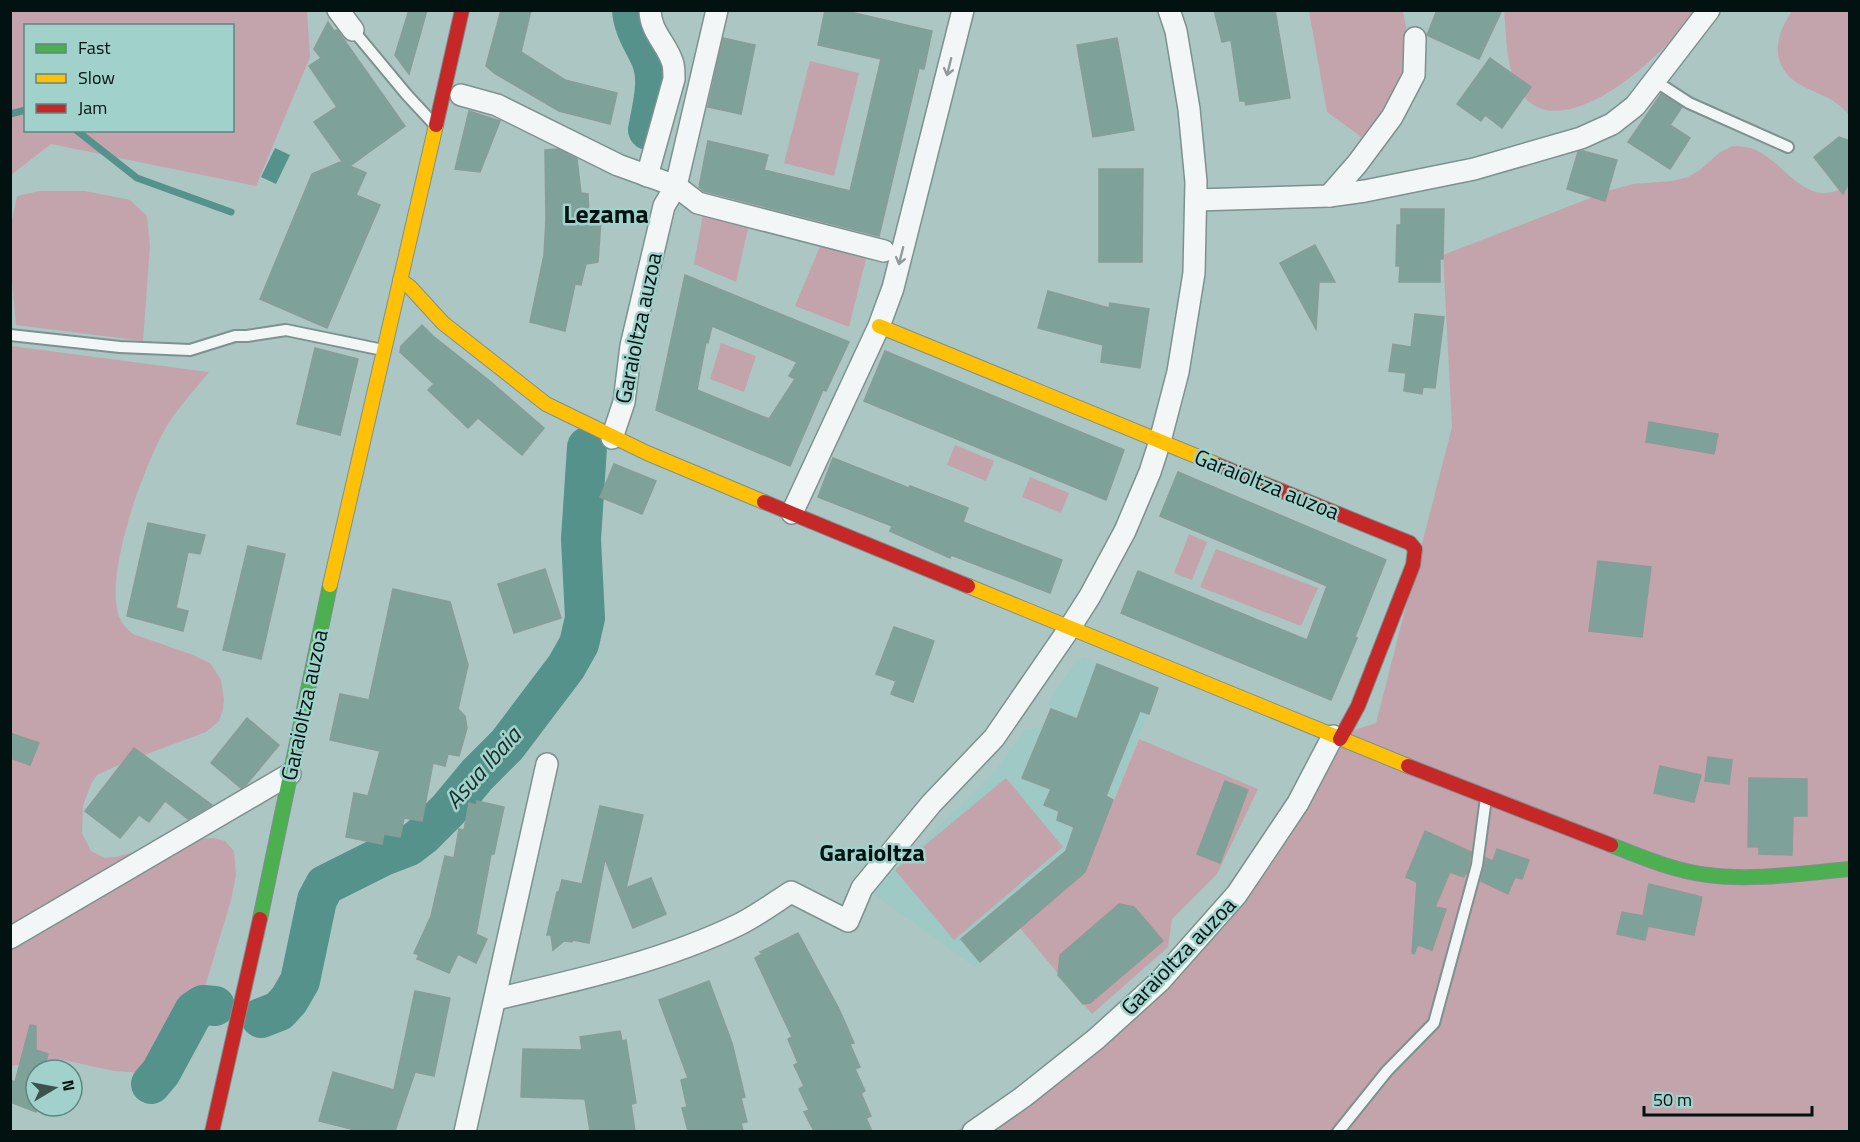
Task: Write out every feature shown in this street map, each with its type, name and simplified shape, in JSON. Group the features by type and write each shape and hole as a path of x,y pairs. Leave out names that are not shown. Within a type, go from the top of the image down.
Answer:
{"street":[{"path":"338,10 353,30"},
{"name":"Garaioltza auzoa","path":"212,1131 328,592 462,10"},
{"path":"647,176 674,79 673,64 657,35 650,17 650,10"},
{"path":"496,999 564,984 688,946 742,923 791,892 848,921 859,895 931,804 993,738 1070,629 1125,531 1150,472 1178,372 1194,273 1196,182 1189,109 1176,31 1169,10"},
{"path":"1196,200 1329,196 1365,191 1474,169 1581,138 1612,123 1635,106 1709,10"},
{"path":"792,513 879,326 896,278 961,11"},
{"name":"Garaioltza auzoa","path":"612,438 624,402 631,346 664,206 676,186 717,12"},
{"path":"1329,196 1357,164 1392,117 1414,75 1415,38"},
{"path":"461,95 497,105 618,165 676,186 698,203 885,251"},
{"name":"Garaioltza auzoa","path":"400,280 410,287 443,323 546,404 612,438 1070,629 1486,798 1633,855 1697,873 1745,877 1850,869"},
{"name":"Garaioltza auzoa","path":"879,326 1410,543 1414,549 1413,565 1358,706 1336,737 1298,803 1237,894 1160,981 1087,1046 1023,1097 973,1131"},
{"path":"465,1131 547,764"},
{"path":"10,938 290,774"}],"lane":[{"path":"353,30 435,126"},
{"path":"1655,81 1689,103 1788,147"},
{"path":"10,335 120,347 190,350 235,336 286,330 383,350"},
{"path":"1338,1131 1387,1071 1434,1023 1477,865 1486,798"}],"shaded area":[{"path":"11,10 307,11 310,57 256,186 51,144 11,175"},
{"path":"1793,10 1849,11 1849,115 1830,99 1798,83 1782,67 1778,54 1778,42"},
{"path":"1309,11 1403,11 1413,68 1406,107 1382,152 1327,112"},
{"path":"1504,11 1693,11 1682,28 1664,47 1618,86 1593,101 1568,110 1545,110 1526,99 1514,80 1508,57"},
{"path":"810,61 859,73 834,176 784,163"},
{"path":"1733,146 1756,150 1810,190 1822,193 1835,191 1849,184 1849,1131 953,1132 1006,1108 1213,934 1324,740 1376,723 1452,427 1443,255 1611,190 1633,184 1672,181 1688,177 1700,170 1720,152"},
{"path":"275,148 290,155 276,184 261,177"},
{"path":"39,191 85,191 130,200 147,216 150,246 143,341 16,325 10,230 17,196"},
{"path":"704,209 750,220 736,282 694,264"},
{"path":"823,239 868,251 849,327 795,306"},
{"path":"721,343 756,356 744,392 710,379"},
{"path":"11,346 209,372 169,423 155,448 128,522 121,549 116,598 120,619 133,634 210,663 221,680 223,709 219,721 206,732 97,775 83,806 82,833 91,851 105,858 185,840 214,838 225,841 234,851 236,875 231,900 201,1000 189,1010 155,1074 114,1071 84,1064 84,1058 24,1058 24,1064 11,1066"},
{"path":"955,445 994,461 986,481 947,465"},
{"path":"1030,477 1069,493 1061,513 1022,497"},
{"path":"1189,534 1207,542 1192,580 1174,573"},
{"path":"1216,549 1318,588 1301,626 1200,587"},
{"path":"1083,657 1158,688 1085,872 975,967 867,889 895,870 996,770 1024,730 1043,727 1050,709 1049,701 1076,662"},
{"path":"1139,739 1258,789 1217,874 1172,919 1168,947 1092,1014 1020,928 1085,872"},
{"path":"1006,778 1063,847 954,940 895,870"}],"building":[{"path":"409,10 427,10 409,74 395,55"},
{"path":"501,10 531,10 521,52 565,80 617,93 610,124 559,111 486,66"},
{"path":"825,10 842,10 932,31 924,69 919,68 879,236 704,191 699,187 708,141 768,155 764,170 850,191 881,59 818,45"},
{"path":"1214,10 1275,10 1290,98 1246,105 1245,101 1240,101 1231,40 1222,42"},
{"path":"1437,10 1502,10 1479,59 1427,35"},
{"path":"328,22 334,31 337,30 405,126 350,166 366,173 356,195 380,205 327,328 260,299 312,174 340,162 344,164 314,122 337,107 309,66 321,58 314,49"},
{"path":"723,38 755,45 741,114 708,107"},
{"path":"1117,38 1134,130 1093,137 1077,45"},
{"path":"1490,58 1531,87 1502,128 1485,115 1481,121 1457,104"},
{"path":"1661,94 1682,107 1670,125 1690,138 1670,169 1628,142"},
{"path":"469,111 500,121 480,172 455,169"},
{"path":"1839,137 1850,141 1850,180 1843,194 1814,157"},
{"path":"558,149 577,159 581,193 588,194 589,218 601,219 598,262 586,264 581,285 575,284 565,331 530,322 544,255 545,150"},
{"path":"1583,151 1617,160 1605,201 1567,189 1578,152"},
{"path":"1099,169 1143,169 1142,262 1099,262"},
{"path":"1401,209 1444,209 1440,282 1399,282 1400,266 1396,266 1397,225 1401,225"},
{"path":"1315,245 1335,282 1319,282 1316,329 1280,263"},
{"path":"685,275 849,342 826,391 823,390 790,466 656,410","holes":["712,326 797,362 789,376 795,379 769,419 697,390 706,342 708,343"]},
{"path":"1048,291 1109,308 1110,303 1149,309 1140,368 1101,362 1103,345 1038,328"},
{"path":"1415,314 1444,317 1435,388 1423,387 1422,394 1404,391 1406,373 1389,371 1393,344 1411,347"},
{"path":"422,325 544,428 522,455 478,418 468,428 428,390 434,384 400,352 401,346"},
{"path":"315,348 358,359 340,435 297,424"},
{"path":"885,351 1124,450 1106,500 864,401"},
{"path":"1649,422 1718,434 1714,454 1646,442"},
{"path":"833,458 968,508 963,522 1062,560 1050,593 951,555 950,558 890,531 892,526 818,497"},
{"path":"614,464 656,481 642,514 600,497"},
{"path":"1178,472 1386,560 1331,700 1121,613 1138,571 1307,640 1327,586 1160,516"},
{"path":"148,523 205,535 200,554 188,552 176,608 188,611 183,631 127,616"},
{"path":"248,546 285,554 261,659 223,650"},
{"path":"1598,561 1651,567 1642,637 1589,631"},
{"path":"545,569 561,618 514,633 498,584"},
{"path":"393,589 450,602 468,665 458,709 465,716 467,728 459,756 448,754 445,766 433,763 422,821 404,818 400,837 384,834 382,844 346,837 354,793 368,796 380,751 330,740 340,694 369,700"},
{"path":"894,627 934,641 913,702 891,694 896,681 876,674"},
{"path":"1097,664 1158,688 1149,714 1140,711 1106,796 1113,800 1085,872 980,962 961,939 1066,851 1074,827 1057,820 1059,811 1044,805 1051,789 1022,778 1051,709 1077,719"},
{"path":"247,718 279,745 241,788 211,763"},
{"path":"10,733 39,743 30,765 10,758"},
{"path":"134,748 212,805 188,819 165,801 149,822 139,815 120,838 85,811"},
{"path":"1708,757 1732,760 1729,784 1705,781"},
{"path":"1660,766 1701,775 1694,802 1654,793"},
{"path":"1749,778 1807,779 1807,816 1793,816 1792,855 1759,854 1759,847 1748,847"},
{"path":"1225,781 1248,790 1220,863 1197,854"},
{"path":"477,801 504,807 494,854 491,854 476,934 487,939 476,963 458,954 449,973 417,959 419,955 414,953 431,916 445,856 454,858 459,829 464,830 469,803 476,805"},
{"path":"600,806 643,815 626,888 651,878 666,914 633,928 605,859 589,943 564,941 553,950 551,935 547,935 557,892 559,892 562,880 582,884"},
{"path":"1425,831 1471,852 1467,874 1465,873 1464,877 1450,872 1435,907 1446,909 1432,950 1418,945 1414,954 1412,953 1417,882 1406,877"},
{"path":"1497,849 1529,860 1522,879 1515,877 1508,894 1481,881 1486,858 1493,861"},
{"path":"1649,884 1702,897 1694,935 1648,926 1645,940 1617,934 1622,912 1643,916"},
{"path":"1119,904 1134,907 1163,941 1090,1003 1083,1004 1058,975 1060,955"},
{"path":"798,933 839,1009 854,1043 850,1044 860,1067 855,1069 865,1091 861,1093 871,1116 866,1118 872,1131 814,1131 804,1112 809,1110 799,1089 804,1086 794,1065 798,1063 788,1039 792,1037 755,958 762,954 760,952"},
{"path":"709,981 732,1043 745,1097 741,1098 747,1122 741,1123 743,1131 688,1131 682,1108 687,1107 681,1080 688,1078 659,1000"},
{"path":"415,991 450,998 434,1076 415,1072 395,1131 359,1131 319,1121 333,1072 394,1090"},
{"path":"30,1025 36,1026 36,1050 48,1054 47,1058 24,1058 24,1107 10,1102 10,1080 15,1082"},
{"path":"620,1031 622,1041 626,1040 636,1103 631,1104 635,1131 590,1131 585,1099 521,1097 523,1049 582,1050 580,1037"}],"waterway":[{"name":"Asua Ibaia","path":"632,10 634,23 654,67 654,94 648,130"},
{"path":"10,114 24,110"},
{"path":"79,132 137,178 231,212"},
{"name":"Asua Ibaia","path":"261,1018 279,1011 289,1000 300,981 317,900 325,885 383,856 409,846 422,836 507,745 566,667 579,644 585,618 581,539 587,447"},
{"name":"Asua Ibaia","path":"151,1084 161,1072 194,1011 203,1005 215,1006"}],"traffic: fast":[{"path":"260,919 330,585"},
{"path":"1611,845 1671,867 1725,877 1761,877 1850,869"}],"traffic: slow":[{"path":"330,585 436,125"},
{"path":"400,280 410,287 443,323 546,404 647,453 764,502"},
{"path":"879,326 1218,465"},
{"path":"968,586 1408,766"}],"traffic: jam":[{"path":"436,125 462,10"},
{"path":"1218,465 1410,543 1415,549 1413,565 1358,706 1340,739"},
{"path":"764,502 968,586"},
{"path":"1408,766 1611,845"},
{"path":"212,1132 260,919"}],"district":[{"name":"Lezama","path":"606,214"},
{"name":"Garaioltza","path":"872,853"}]}
